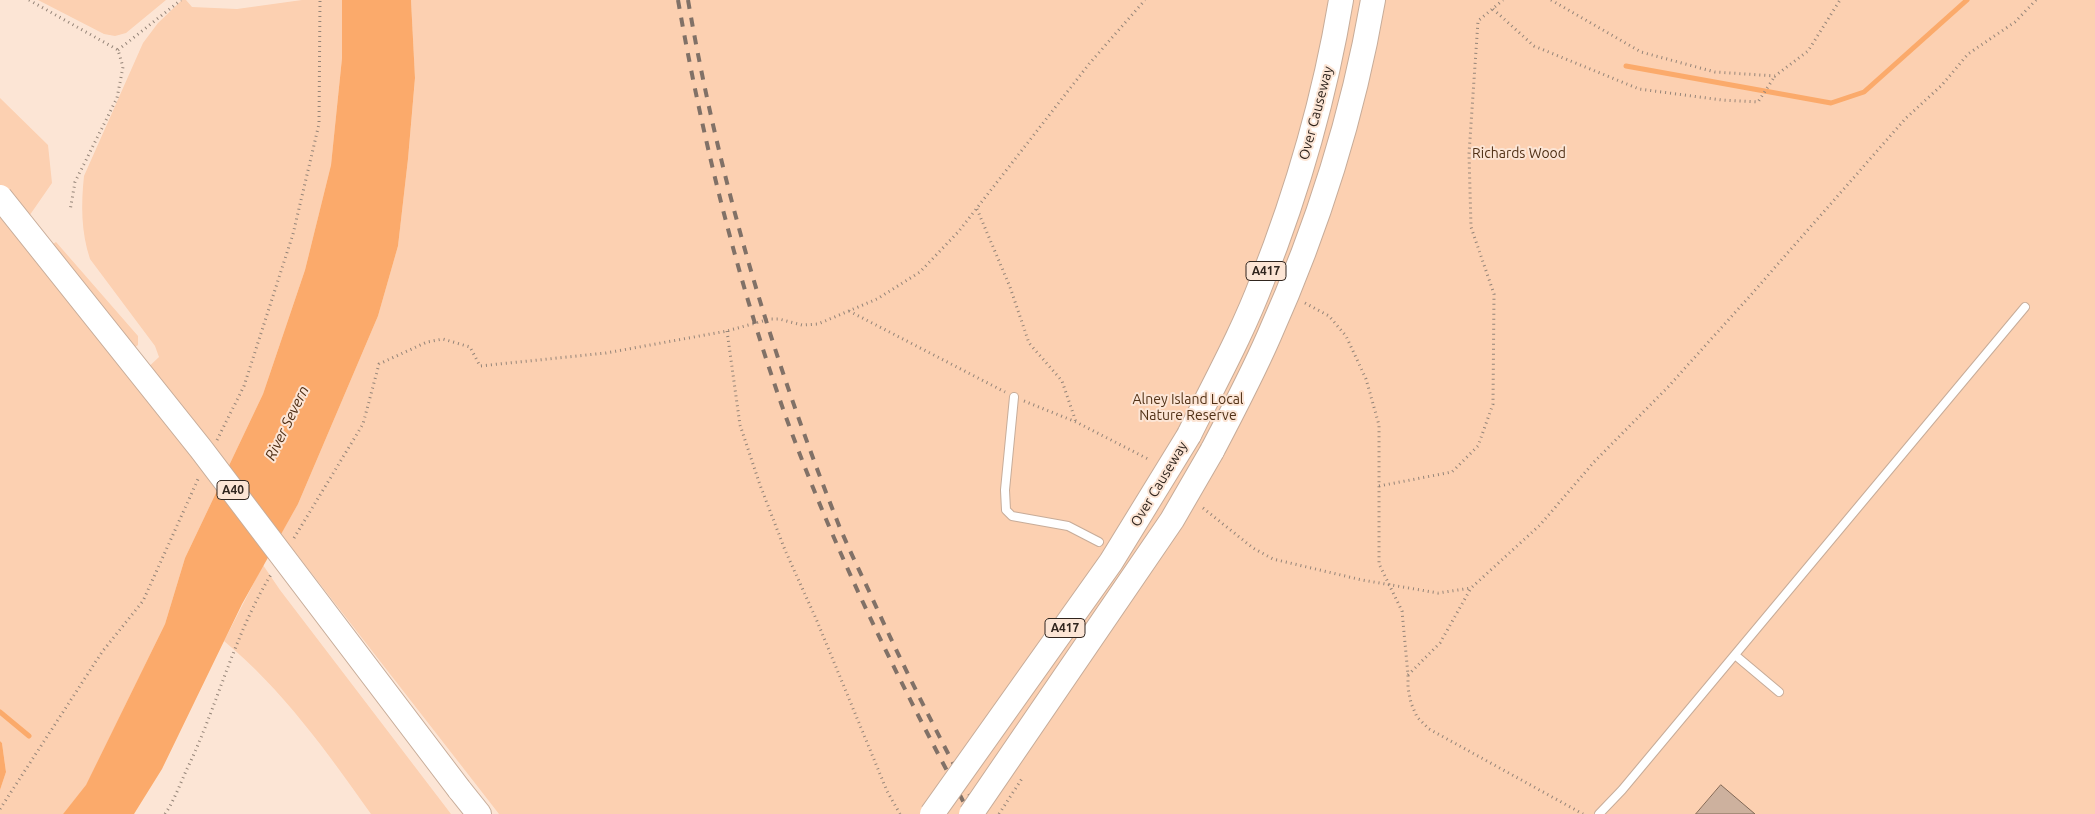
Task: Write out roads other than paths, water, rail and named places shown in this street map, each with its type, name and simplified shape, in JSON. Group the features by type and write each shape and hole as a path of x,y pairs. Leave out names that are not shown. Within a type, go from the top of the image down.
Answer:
{"main road":[{"name":"Over Causeway","path":"932,814 1111,562 1189,435 1241,330 1262,281 1297,181 1321,98 1334,44 1341,0"},
{"name":"Over Causeway","path":"971,814 1172,520 1212,451 1269,336 1316,219 1351,103 1373,0"},
{"name":"A40","path":"0,197 201,449 479,814"},
{"path":"1262,281 1287,293"}],"lane":[{"path":"1600,814 1735,656 2025,307"},
{"path":"1014,397 1005,490 1006,510 1012,516 1068,526 1099,542"},
{"path":"1735,656 1779,692"}],"water":[{"name":"River Severn","path":"342,0 411,0 415,78 408,159 398,246 378,316 298,504 242,604 162,769 134,814 63,814 86,785 165,624 185,558 263,394 305,270 331,165 342,58"},
{"path":"0,741 2,743 6,772 0,790"}],"waterway":[{"path":"1626,66 1831,103 1864,92 1967,0"},
{"path":"0,712 29,736"}],"railway":[{"path":"678,0 709,154 735,256 782,406 822,511 868,613 892,664 970,814"},
{"path":"688,0 715,135 750,268 770,334 815,464 840,528 882,619 980,814"}],"park label":[{"name":"Richards Wood","path":"1519,153"},
{"name":"Alney Island Local Nature Reserve","path":"1188,408"}]}
